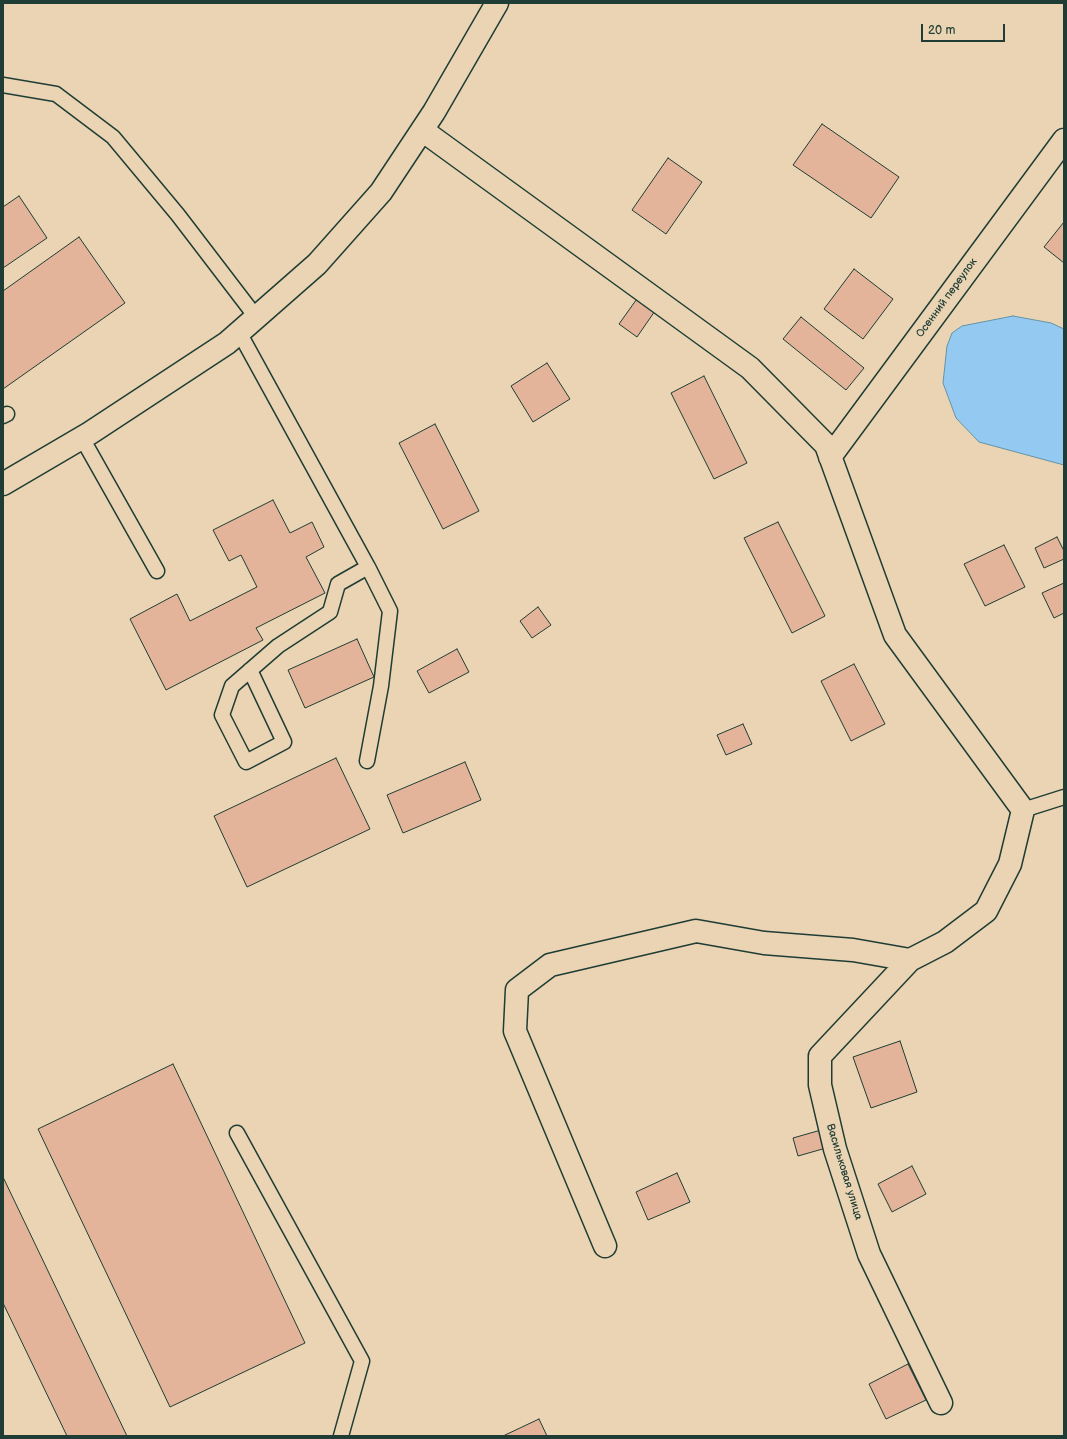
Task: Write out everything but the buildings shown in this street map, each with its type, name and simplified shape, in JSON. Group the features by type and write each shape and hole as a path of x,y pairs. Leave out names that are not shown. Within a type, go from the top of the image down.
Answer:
{"street":[{"path":"3,484 82,438 226,343 322,259 381,192 434,112 497,3"},
{"path":"422,130 750,368 826,445 895,635 1023,810"},
{"name":"Осенний переулок","path":"830,457 1064,140"},
{"name":"Васильковая улица","path":"941,1403 870,1254 835,1150 820,1085 820,1056 910,960 945,942 986,911 1010,864 1023,810"},
{"path":"605,1246 515,1031 517,990 550,965 696,931 764,943 853,950 910,960"}],"lane":[{"path":"3,84 56,94 113,137 178,215 256,317"},
{"path":"239,332 368,567 390,611 382,686 367,761"},
{"path":"82,438 157,571"},
{"path":"250,670 284,742 246,762 222,716 232,686 250,670 278,646 330,612 338,584 368,567"},
{"path":"1023,810 1064,797"},
{"path":"237,1133 362,1361 341,1436"}],"water":[{"path":"1013,316 1051,323 1064,329 1064,465 979,442 956,418 943,383 947,346 952,333 962,326"}]}
